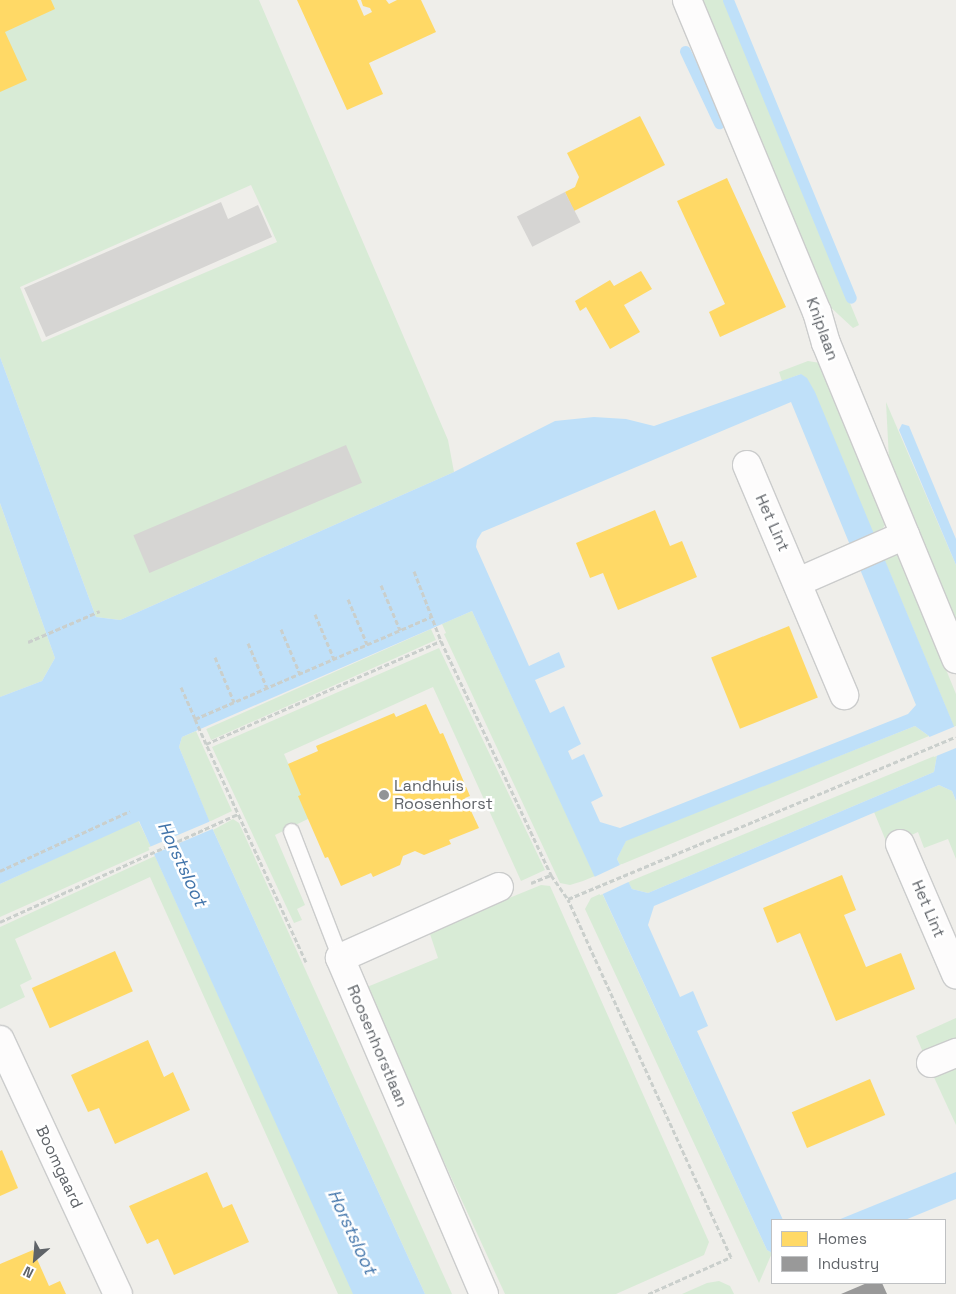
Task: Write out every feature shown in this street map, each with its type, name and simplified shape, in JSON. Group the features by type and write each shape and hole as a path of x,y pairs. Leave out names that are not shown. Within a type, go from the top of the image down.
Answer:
{"street":[{"name":"Kniplaan","path":"687,0 817,312 826,343 897,538 956,659"},
{"name":"Het Lint","path":"746,465 798,582 844,695"},
{"path":"798,582 897,538"},
{"name":"Het Lint","path":"900,844 956,974"},
{"path":"340,958 499,888"},
{"name":"Roosenhorstlaan","path":"340,958 484,1294"},
{"name":"Boomgaard","path":"0,1040 118,1294"},
{"path":"931,1063 956,1053"}],"lane":[{"path":"291,831 340,958"}],"path":[{"path":"414,571 433,616 431,617 441,641 551,875 568,899 731,1257 648,1294"},
{"path":"381,585 400,630"},
{"path":"348,599 367,644"},
{"path":"28,642 100,612"},
{"path":"315,614 334,659"},
{"path":"195,719 431,617"},
{"path":"281,628 300,674"},
{"path":"206,744 441,641"},
{"path":"248,643 267,688"},
{"path":"215,657 234,702"},
{"path":"181,688 309,968"},
{"path":"568,899 956,737"},
{"path":"0,871 130,811"},
{"path":"0,922 238,814"}],"green space":[{"path":"0,0 259,0 448,440 454,472 120,620 96,617 0,357","holes":["251,185 277,242 42,342 20,287"]},
{"path":"699,0 725,0 859,325 853,328 826,303"},
{"path":"808,361 820,363 886,523 883,528 873,533 801,374 782,381 779,372"},
{"path":"886,402 956,565 956,632 889,460"},
{"path":"0,503 55,658 42,681 0,697"},
{"path":"894,554 900,557 956,694 956,726 954,727 884,559"},
{"path":"472,611 595,876 570,885 560,883 444,634 446,633 442,624"},
{"path":"431,629 436,640 211,740 206,729"},
{"path":"439,648 545,870 521,881 433,687 284,754 312,817 275,835 305,905 297,909 302,920 294,923 212,747"},
{"path":"915,726 929,736 620,865 617,859 626,840"},
{"path":"196,731 232,811 211,821 209,821 179,747 182,737"},
{"path":"937,755 934,772 648,893 632,889 628,882"},
{"path":"939,785 952,791 956,801 956,859 948,839 924,848 918,832 888,846 874,812"},
{"path":"233,819 239,823 452,1294 425,1294 213,830"},
{"path":"138,820 152,849 0,917 0,884"},
{"path":"155,856 354,1294 338,1294 150,877 15,939 32,979 20,985 25,997 0,1009 0,927"},
{"path":"541,885 550,886 709,1242 704,1255 616,1294 505,1294 368,997 367,987 438,958 429,931"},
{"path":"602,893 767,1250 771,1252 759,1283 585,909 591,898"},
{"path":"956,1018 956,1045 925,1057 916,1036"},
{"path":"956,1063 956,1125 932,1073"},
{"path":"719,1281 730,1286 734,1294 682,1294 707,1283"}],"water":[{"name":"Horstsloot","path":"0,357 96,617 120,620 454,472 555,421 594,417 626,419 654,426 801,374 807,378 815,392 956,731 956,801 952,791 939,785 654,906 648,925 680,997 693,991 708,1026 697,1031 783,1219 771,1219 771,1252 767,1250 472,611 182,737 179,747 213,830 425,1294 353,1294 139,821 0,884 0,697 42,681 55,658 0,503","holes":["791,402 916,705 908,714 620,828 600,822 591,802 603,796 584,754 572,760 568,751 581,744 564,706 550,713 535,680 565,667 559,652 529,666 476,547 477,540 482,532","915,726 929,736 937,755 934,772 648,893 632,889 617,859 626,841"]},
{"path":"902,424 909,426 956,539 956,565 899,430"},
{"path":"956,1172 956,1199 907,1219 840,1219"}],"pier":[{"path":"956,726 956,748 934,757 927,738"},
{"path":"211,821 214,828 152,855 148,848"},
{"path":"622,864 630,881 600,895 592,878"}],"building: Homes":[{"path":"0,0 51,0 55,9 5,32 27,80 0,92"},
{"path":"297,0 357,0 364,16 372,12 370,8 363,6 361,0 386,0 389,4 397,0 421,0 436,32 369,63 383,94 347,110"},
{"path":"640,116 665,165 574,211 565,192 575,187 579,177 567,153"},
{"path":"727,178 786,307 720,337 709,312 725,304 677,201"},
{"path":"641,271 652,289 624,305 640,332 610,349 586,307 580,311 575,301 610,280 614,286"},
{"path":"655,510 670,546 682,541 697,577 618,610 603,573 590,578 576,543"},
{"path":"789,626 818,697 740,729 711,657"},
{"name":"Landhuis Roosenhorst","path":"426,704 440,734 443,733 470,796 465,798 479,828 449,840 451,844 424,855 415,851 403,856 400,865 373,877 371,873 341,886 328,857 325,858 298,796 301,795 288,764 318,751 316,746 394,713 396,717"},
{"path":"842,875 856,910 844,915 866,967 901,953 915,989 836,1021 800,933 777,943 763,908"},
{"path":"115,951 133,991 50,1028 32,988"},
{"path":"148,1040 164,1077 173,1072 190,1110 115,1144 99,1108 88,1112 71,1075"},
{"path":"870,1079 885,1115 807,1148 792,1112"},
{"path":"2,1150 18,1188 0,1196 0,1151"},
{"path":"207,1172 223,1208 232,1204 249,1242 174,1275 158,1239 147,1244 129,1206"},
{"path":"33,1250 49,1286 60,1281 66,1294 0,1294 0,1264"}],"building: Industry":[{"path":"865,1284 882,1284 887,1294 841,1294"}],"building: Other":[{"path":"565,192 580,222 532,247 517,217"},
{"path":"221,202 228,219 258,205 272,237 46,337 24,288"},
{"path":"346,445 362,483 149,573 133,535"}],"waterway":[{"path":"728,0 851,298"},
{"path":"685,51 719,123"}],"place":[{"name":"Landhuis Roosenhorst","path":"384,795"}]}
